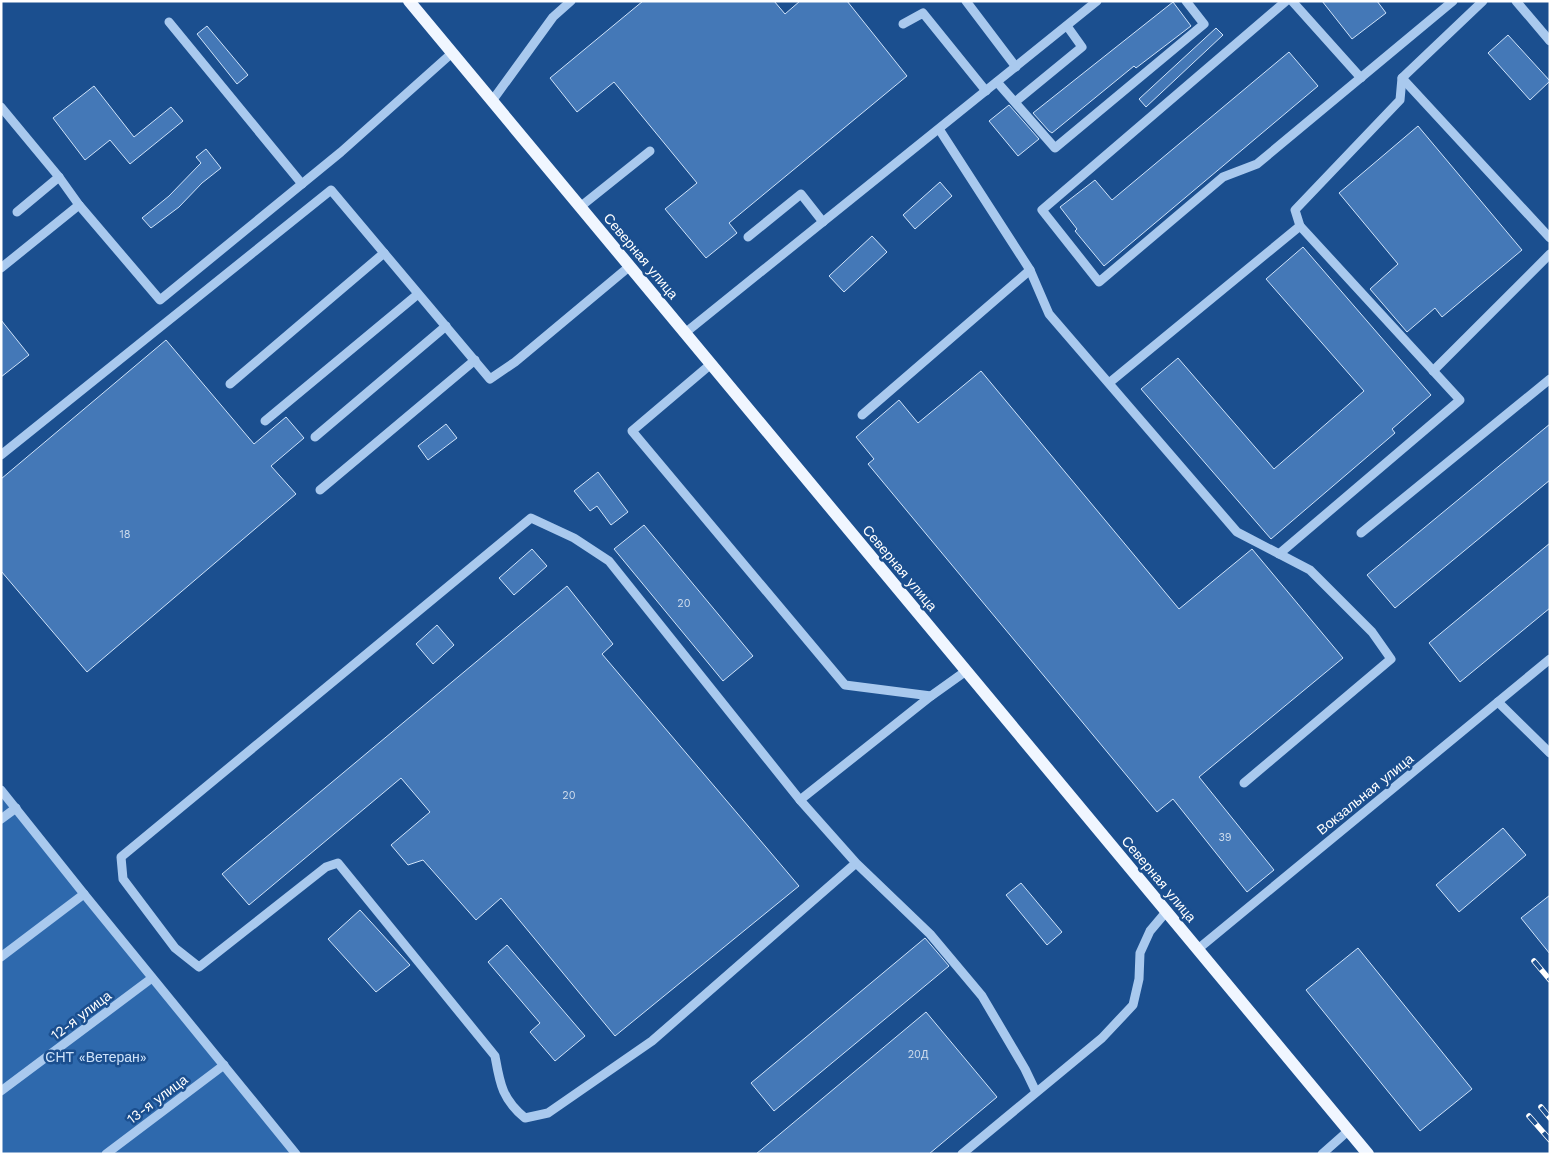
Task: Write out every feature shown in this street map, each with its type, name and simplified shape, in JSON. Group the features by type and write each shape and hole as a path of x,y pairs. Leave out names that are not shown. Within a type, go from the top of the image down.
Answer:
{"main road":[{"name":"Северная улица","path":"409,1 1368,1154"}],"street":[{"path":"492,101 553,17 571,1"},
{"path":"966,1 1016,67"},
{"path":"686,333 1097,1"},
{"path":"997,82 1055,148 1204,24 1186,1"},
{"path":"1286,1 1042,210 1099,282 1223,177 1257,164 1453,1"},
{"path":"1292,1 1361,78"},
{"path":"1279,554 1460,400 1300,226 1295,210 1400,100 1402,78 1483,1"},
{"path":"1516,1 1550,42"},
{"path":"903,24 923,13 986,91"},
{"path":"169,22 302,184"},
{"path":"1014,102 1082,48 1067,26"},
{"path":"1,107 59,177 79,205 160,300 302,184 452,53"},
{"path":"1402,78 1550,238"},
{"path":"939,129 1030,270 1049,314 1237,532 1310,570 1372,632 1391,659 1244,783"},
{"path":"580,207 650,150"},
{"path":"17,212 59,177"},
{"path":"1,455 331,190 490,379 514,362 630,266"},
{"path":"748,237 801,194 823,222"},
{"path":"1,268 79,205"},
{"path":"1109,383 1300,226"},
{"path":"230,384 384,253"},
{"path":"1433,371 1550,254"},
{"path":"862,415 1030,270"},
{"path":"265,421 418,294"},
{"path":"315,437 446,326"},
{"path":"320,490 474,360"},
{"path":"711,364 632,431 845,685 931,696"},
{"path":"1361,533 1550,379"},
{"path":"856,864 652,1041 548,1113 525,1118 510,1106 500,1081 495,1056 338,863 326,867 199,967 174,948 123,879 121,857 532,518 574,538 609,561 800,800 856,864 930,934 982,996 1036,1092"},
{"name":"Вокзальная улица","path":"1198,949 1550,659"},
{"path":"800,800 931,696 966,671"},
{"path":"1498,702 1550,753"},
{"path":"1,790 224,1065 292,1152"},
{"path":"1,819 16,808"},
{"path":"1,957 84,894"},
{"path":"962,1154 1102,1038 1133,1004 1139,979 1140,953 1150,930 1166,912"},
{"name":"12-я улица","path":"1,1091 152,978"},
{"name":"13-я улица","path":"106,1154 224,1065"},
{"path":"1322,1154 1348,1131"}],"green space":[{"name":"СНТ «Ветеран»","path":"1,788 296,1154 1,1154"}],"building":[{"path":"643,1 774,1 785,14 800,1 847,1 907,76 729,223 737,233 706,258 665,209 697,183 614,82 577,112 550,78"},
{"path":"1322,1 1377,1 1386,13 1352,39"},
{"path":"1173,2 1191,26 1136,68 1134,66 1052,133 1049,131 1033,113"},
{"path":"207,26 248,75 237,84 197,34"},
{"path":"1216,28 1223,35 1146,107 1139,99"},
{"path":"1508,35 1550,81 1530,100 1488,53"},
{"path":"1289,52 1318,86 1104,266 1075,231 1077,229 1060,207 1095,180 1112,200"},
{"path":"94,86 134,137 171,107 183,121 130,164 110,140 85,160 53,118"},
{"path":"1009,105 1039,139 1018,156 989,121"},
{"path":"1418,126 1522,250 1442,317 1435,308 1407,332 1370,289 1398,264 1339,193"},
{"path":"206,149 221,168 202,183 179,207 151,228 142,218 169,196 201,163 196,157"},
{"path":"940,182 952,196 915,229 903,215"},
{"path":"872,236 887,252 844,292 829,276"},
{"path":"1303,247 1431,395 1392,429 1395,433 1271,539 1141,389 1178,358 1274,469 1364,391 1266,279"},
{"path":"1,320 29,355 1,377"},
{"path":"166,340 254,444 286,417 304,438 271,466 296,494 87,672 1,571 1,479"},
{"path":"981,371 1179,609 1252,549 1343,658 1199,777 1274,870 1247,892 1173,799 1157,812 868,464 874,459 856,437 899,400 918,423"},
{"path":"446,424 457,438 428,460 418,446"},
{"path":"1550,424 1550,480 1395,608 1367,575"},
{"path":"598,472 628,512 611,525 597,506 590,511 574,491"},
{"path":"644,525 753,656 723,681 614,549"},
{"path":"1550,543 1550,608 1460,682 1429,643"},
{"path":"532,549 547,566 514,595 499,578"},
{"path":"567,586 613,644 602,654 799,886 615,1036 501,898 476,920 423,860 408,865 391,845 430,812 401,778 249,905 222,874"},
{"path":"437,625 454,645 433,664 416,644"},
{"path":"1503,828 1526,855 1459,912 1436,885"},
{"path":"1021,883 1062,932 1047,945 1006,895"},
{"path":"1550,895 1550,954 1521,918"},
{"path":"360,910 410,965 376,992 328,939"},
{"path":"925,938 949,966 774,1111 751,1083"},
{"path":"507,945 585,1036 555,1061 530,1032 540,1023 488,962"},
{"path":"1358,948 1472,1089 1420,1131 1306,990"},
{"path":"926,1012 997,1097 929,1154 756,1154"}],"railway":[{"path":"1534,961 1550,980"},
{"path":"1541,1107 1550,1118"},
{"path":"1529,1116 1550,1140"}]}
